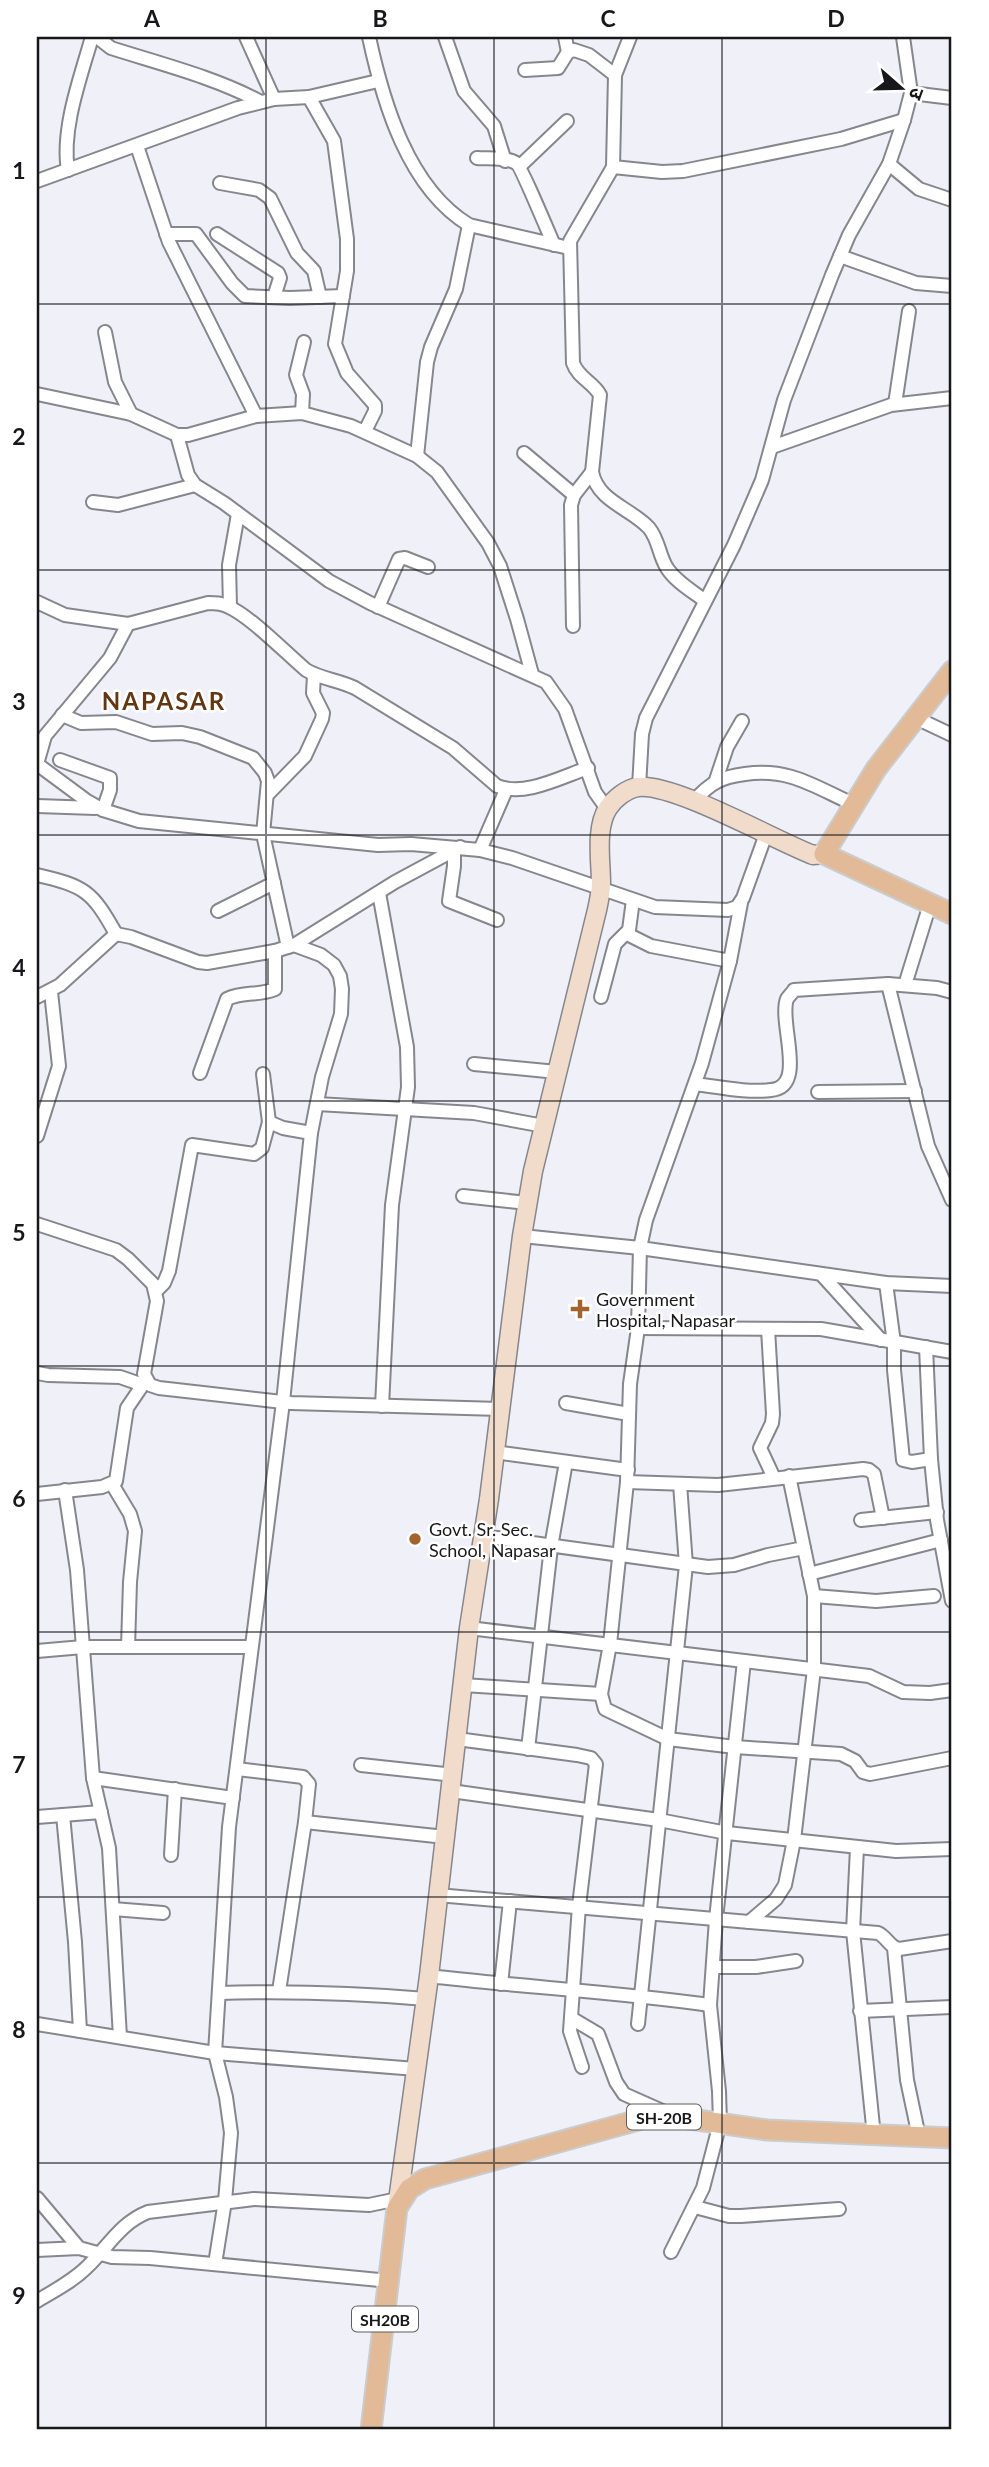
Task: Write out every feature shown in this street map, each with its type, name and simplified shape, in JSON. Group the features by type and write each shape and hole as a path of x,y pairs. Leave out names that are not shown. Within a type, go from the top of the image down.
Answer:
{"main road":[{"path":"824,853 876,769 952,671"},
{"path":"398,2204 429,1976 469,1628 489,1499 522,1236 544,1126 592,939 601,887 602,830 607,809 620,795 639,787 694,801 813,855 824,853 952,914"},
{"name":"SH-20B","path":"398,2204 409,2189 425,2179 649,2117 676,2117 767,2130 952,2138"},
{"name":"SH20B","path":"371,2430 398,2204"}],"street":[{"path":"68,170 66,157 73,108 95,37 111,48 267,100"},
{"path":"246,37 267,100"},
{"path":"369,37 378,81 415,170 452,211 469,225 569,248"},
{"path":"445,37 464,91 495,126 505,161"},
{"path":"565,37 568,52"},
{"path":"630,37 615,75 612,167 573,233 569,248 573,363 580,377 596,388 600,395 592,472 594,482 601,491 649,528 656,538 668,571 704,600"},
{"path":"639,787 642,734 646,718 734,545 762,480 784,400 840,256 889,164 911,93 903,37"},
{"path":"525,70 558,68 568,52 574,50 581,51 615,75"},
{"path":"37,181 267,100 309,97 378,81"},
{"path":"911,93 948,97 952,84"},
{"path":"309,97 329,130 337,152 348,254 335,344 352,381 375,405 375,411 365,431"},
{"path":"612,167 662,172 684,171 841,139 904,120"},
{"path":"520,166 566,121"},
{"path":"137,146 166,234 256,416"},
{"path":"477,158 517,163 520,166 554,245"},
{"path":"889,164 919,189 952,200"},
{"path":"220,183 259,190 271,198 297,253 314,271 320,297"},
{"path":"417,456 427,362 456,289 469,225"},
{"path":"166,234 197,234 242,294 274,298 343,296"},
{"path":"217,234 278,273 280,278 274,298"},
{"path":"840,256 908,281 952,286"},
{"path":"895,404 909,310"},
{"path":"106,332 115,382 131,414"},
{"path":"302,413 303,394 296,374 304,342"},
{"path":"37,394 131,414 177,435 188,435 256,416 302,413 318,415 365,431 417,456 437,472 488,542 505,579 532,674"},
{"path":"772,447 895,404 952,398"},
{"path":"177,435 188,475 195,485 328,581 378,607 546,682 561,701 595,792 607,809"},
{"path":"524,453 574,495"},
{"path":"573,625 570,517 574,495 592,472"},
{"path":"93,502 117,505 195,485"},
{"path":"230,607 230,553 238,514"},
{"path":"378,607 399,559 405,558 428,567"},
{"path":"37,602 65,615 128,624 208,603 219,603 230,607 314,675 341,681 355,688 453,748 497,786 506,790 528,788 588,768"},
{"path":"128,624 110,658 45,736 37,764 87,802 101,809 139,821 378,845 411,844 480,850 512,858 655,907 728,910 741,903"},
{"path":"268,794 305,756 322,719 323,713 313,693 314,675"},
{"path":"62,715 81,723 116,722 152,734 182,733 211,742 253,758 268,781 263,834 286,948 275,989 269,992 239,994 227,999 200,1073"},
{"path":"916,718 952,735"},
{"path":"716,780 727,747 743,721"},
{"path":"60,760 110,778 110,790 101,809"},
{"path":"694,801 716,780 739,774 779,772 853,804"},
{"path":"480,850 506,790"},
{"path":"37,806 101,809"},
{"path":"766,834 741,903 730,961 695,1084 646,1220 640,1248 638,1328 630,1384 627,1476 610,1644 601,1694 605,1709 668,1739 848,1756 855,1760 863,1772 870,1774 952,1758"},
{"path":"37,875 74,885 88,894 99,903 117,934 198,962 286,948 457,849"},
{"path":"457,849 449,901 497,920"},
{"path":"218,911 274,883"},
{"path":"379,892 407,1047 408,1078 392,1205 382,1406"},
{"path":"601,997 615,944 627,934 634,900"},
{"path":"905,985 930,904"},
{"path":"37,997 51,992 117,934"},
{"path":"627,934 652,946 730,961"},
{"path":"215,2264 225,2201 231,2133 231,2118 215,2053 233,1798 283,1402 311,1133 327,1057 341,1014 340,976 328,960 286,948"},
{"path":"695,1084 759,1091 784,1086 789,1077 790,1066 785,1009 794,990 888,984 937,988 952,992"},
{"path":"888,984 929,1146 952,1200"},
{"path":"37,1136 59,1066 51,992"},
{"path":"474,1063 557,1072"},
{"path":"156,1291 164,1283 169,1270 192,1145 254,1154 262,1148 269,1122 263,1074"},
{"path":"818,1092 915,1091"},
{"path":"317,1104 474,1113 544,1126"},
{"path":"269,1122 283,1128 311,1133"},
{"path":"463,1196 527,1203"},
{"path":"37,1224 116,1250 145,1275 156,1291 144,1364 144,1383 127,1408 118,1476 113,1484"},
{"path":"522,1236 640,1248 886,1283 952,1286"},
{"path":"822,1275 887,1342"},
{"path":"886,1283 887,1342 894,1370 903,1460 912,1462 931,1459"},
{"path":"638,1328 821,1329 952,1352"},
{"path":"768,1329 773,1414 772,1423 760,1448 774,1478"},
{"path":"926,1347 936,1513 946,1549 952,1601"},
{"path":"37,1373 120,1377 159,1388 283,1402 500,1409"},
{"path":"566,1403 629,1414"},
{"path":"494,1452 566,1462 627,1476 680,1484 718,1485 869,1470 874,1474 883,1518"},
{"path":"528,1749 551,1546 566,1462"},
{"path":"750,1922 782,1891 794,1840 814,1669 814,1596 789,1476"},
{"path":"37,1494 113,1484"},
{"path":"113,1484 130,1514 135,1531 128,1647"},
{"path":"638,2024 685,1565 680,1484"},
{"path":"65,1490 77,1570 93,1778 109,1849 120,2037"},
{"path":"861,1520 936,1513"},
{"path":"482,1536 708,1567 734,1566 804,1548"},
{"path":"809,1574 946,1549"},
{"path":"814,1596 876,1601 934,1596"},
{"path":"469,1628 869,1676 903,1692 930,1693 952,1690"},
{"path":"37,1651 83,1647 250,1647"},
{"path":"671,2252 703,2188 720,2123 710,2005 716,1919 744,1661"},
{"path":"463,1685 601,1694"},
{"path":"457,1739 577,1755 594,1760 597,1768 579,1906 571,2018 571,2037 582,2067"},
{"path":"361,1765 590,1812 659,1820 727,1833 896,1851 952,1849"},
{"path":"237,1769 307,1780 309,1784 279,1991"},
{"path":"93,1778 233,1798"},
{"path":"171,1854 175,1789"},
{"path":"37,1817 101,1812"},
{"path":"63,1815 80,2031"},
{"path":"305,1822 445,1836"},
{"path":"857,1848 853,1931 874,2136"},
{"path":"438,1895 883,1935 894,1948 907,2080 919,2137"},
{"path":"500,1984 510,1901"},
{"path":"113,1909 163,1913"},
{"path":"894,1948 952,1941"},
{"path":"713,1967 757,1967 796,1961"},
{"path":"429,1976 710,2005"},
{"path":"219,1993 352,1992 426,1999"},
{"path":"860,2011 952,2007"},
{"path":"571,2018 598,2034 624,2094 676,2117"},
{"path":"37,2024 215,2053 416,2069"},
{"path":"37,2198 79,2248"},
{"path":"37,2301 78,2275 135,2217 148,2212 254,2199 398,2204"},
{"path":"695,2207 729,2216 839,2209"},
{"path":"37,2250 79,2248 98,2255 390,2281"}],"place":[{"name":"Government Hospital, Napasar","path":"580,1309"},
{"name":"Govt. Sr. Sec. School, Napasar","path":"415,1539"}],"district":[{"name":"NAPASAR","path":"164,700"}]}
